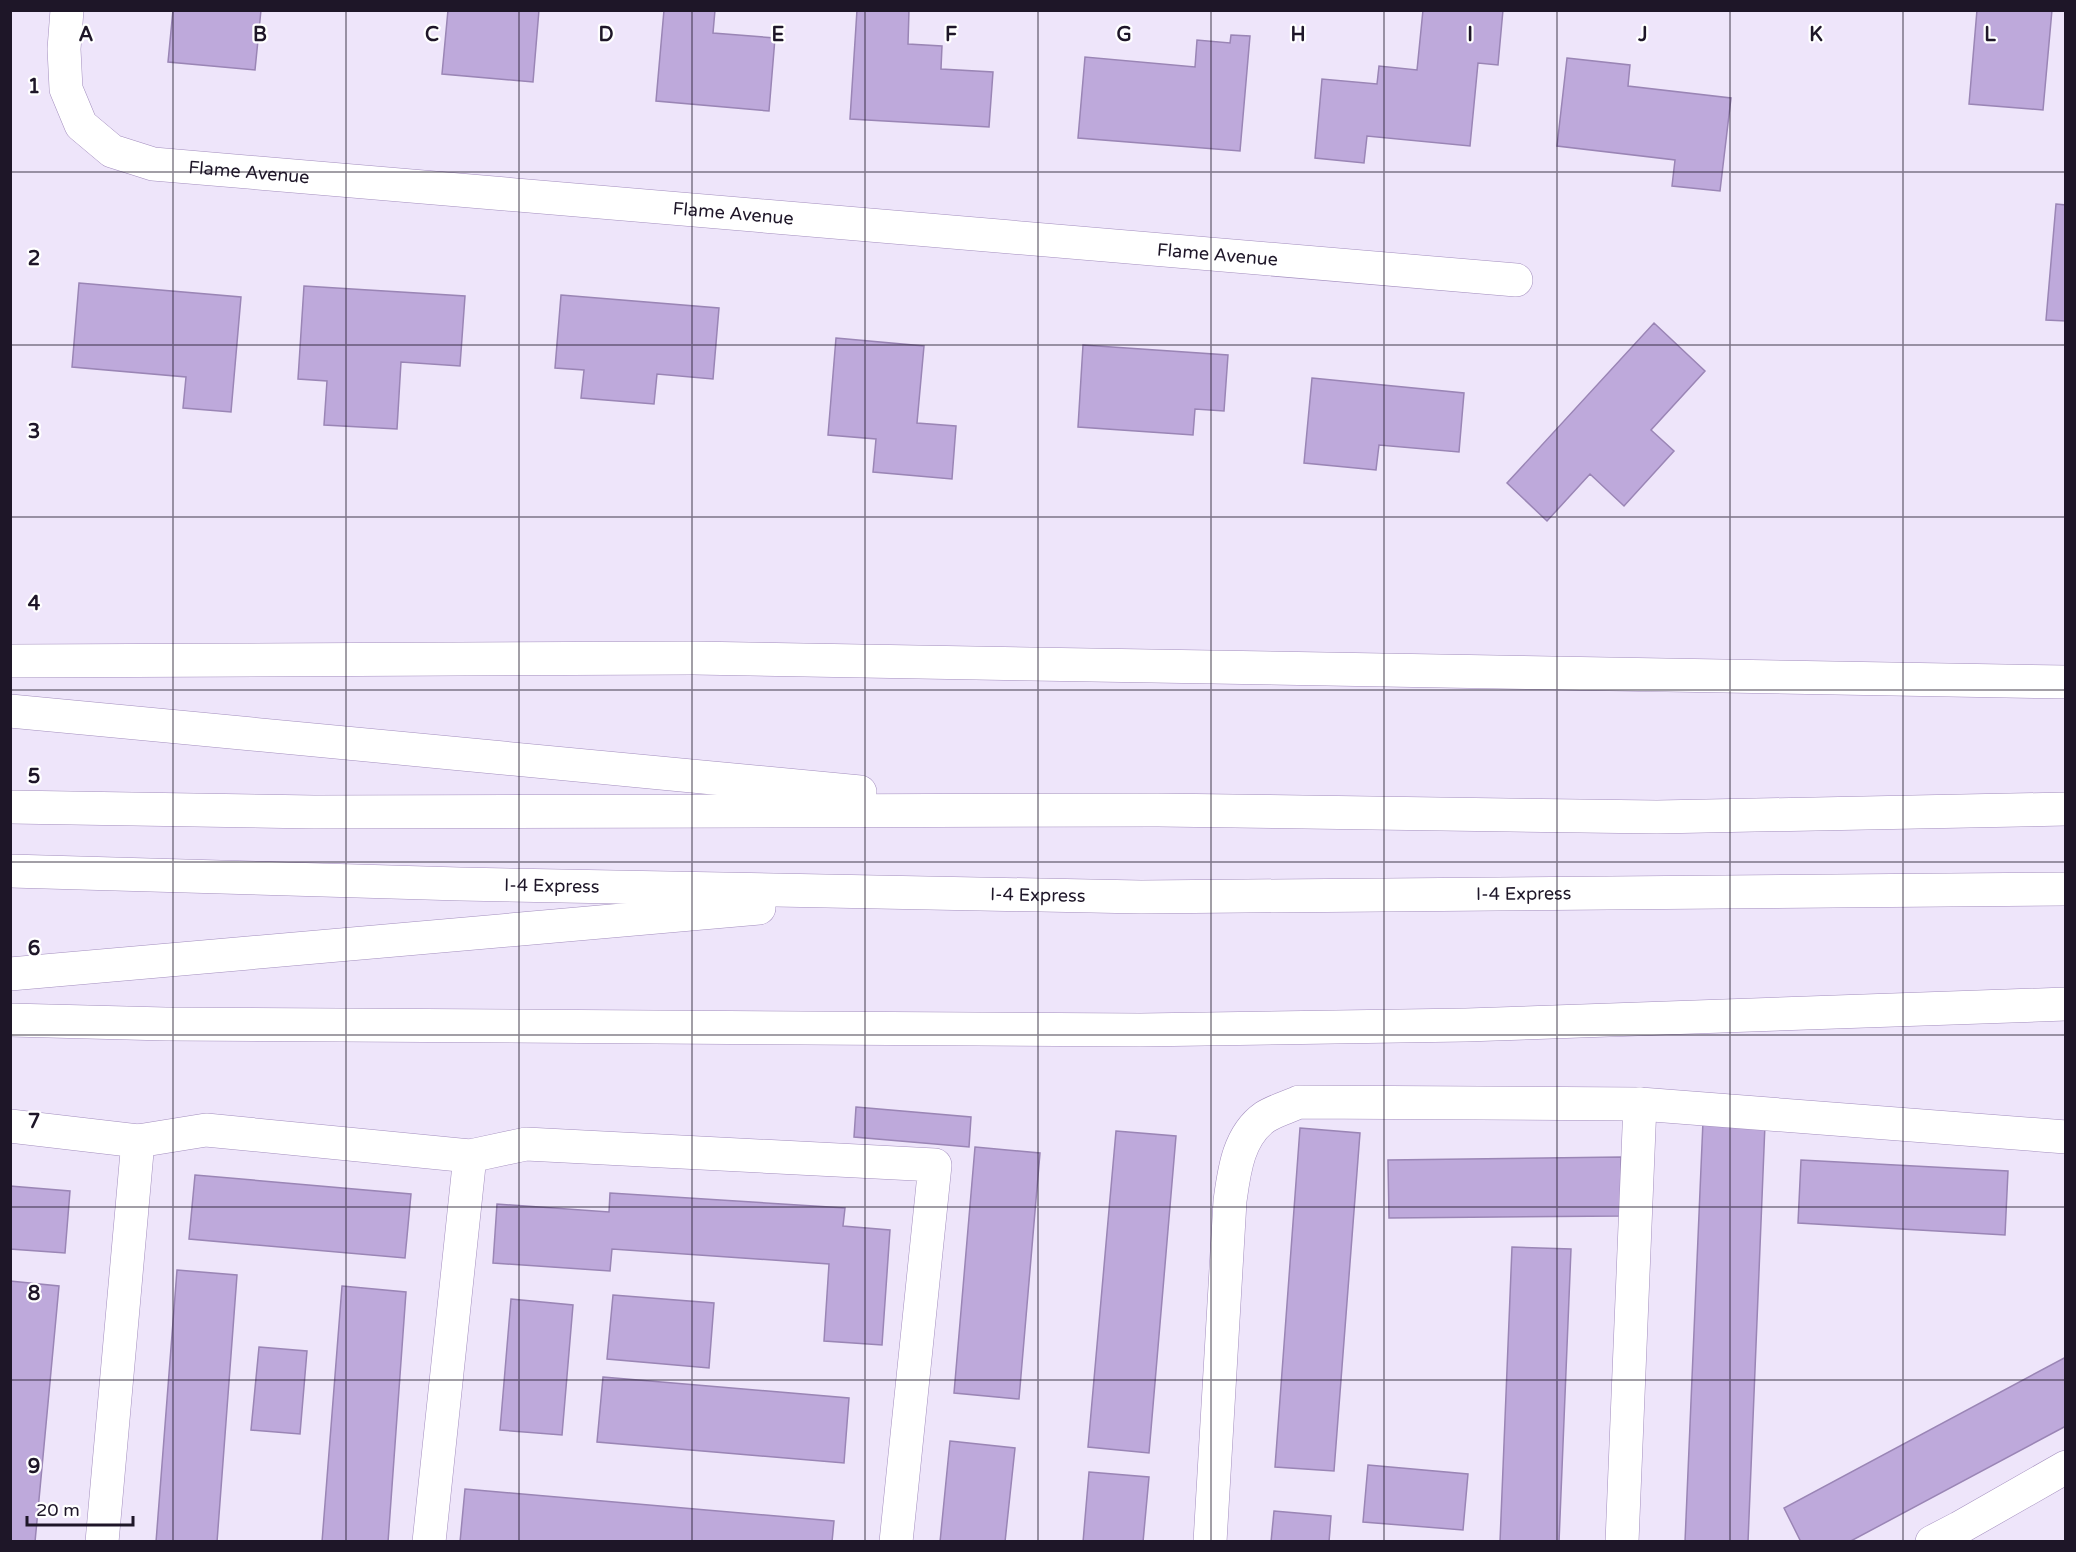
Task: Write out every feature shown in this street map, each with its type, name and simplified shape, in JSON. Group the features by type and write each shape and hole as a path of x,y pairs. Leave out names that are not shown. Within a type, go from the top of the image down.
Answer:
{"main road":[{"name":"Flame Avenue","path":"67,10 64,49 66,89 81,125 112,151 153,164 1516,280"},
{"path":"10,661 693,658 2066,682"},
{"path":"10,711 1052,810"},
{"path":"10,807 314,812 1052,810 1657,817 2066,809"},
{"name":"I-4 Express","path":"10,871 472,884 1153,897 2066,889"},
{"path":"10,974 930,893"},
{"path":"10,1020 166,1024 1140,1030 1478,1025 2066,1005"},
{"path":"1210,1542 1230,1201 1234,1168 1246,1137 1264,1118 1299,1102 1640,1104 2066,1137"},
{"path":"1622,1542 1640,1104"},
{"path":"10,1126 138,1141 206,1130 470,1156 526,1144 935,1166 896,1542"},
{"path":"102,1542 138,1141"},
{"path":"429,1542 470,1156"},
{"path":"1953,1537 2066,1467"}],"building":[{"path":"173,10 261,10 255,70 168,62"},
{"path":"448,10 539,10 533,82 442,74"},
{"path":"664,10 715,10 713,33 775,38 769,111 656,101"},
{"path":"857,10 909,10 908,44 942,46 941,69 993,72 989,127 850,119"},
{"path":"1423,10 1503,10 1498,65 1478,63 1470,146 1367,136 1364,163 1315,158 1322,79 1377,84 1379,66 1417,70"},
{"path":"1977,10 2052,10 2043,110 1969,104"},
{"path":"1231,35 1250,36 1240,151 1078,138 1085,57 1195,67 1197,40 1230,43"},
{"path":"1567,58 1630,65 1628,86 1731,98 1720,191 1672,186 1675,160 1557,146"},
{"path":"2056,204 2066,205 2066,321 2046,320"},
{"path":"79,283 241,297 231,412 183,408 186,377 72,367"},
{"path":"304,286 465,296 460,366 401,362 397,429 324,425 327,381 298,379"},
{"path":"561,295 719,308 713,379 657,374 654,404 581,398 584,370 555,368"},
{"path":"1654,323 1705,371 1651,430 1674,451 1624,506 1590,474 1547,521 1507,483"},
{"path":"836,338 924,346 917,423 956,426 952,479 873,472 876,439 828,435"},
{"path":"1083,345 1228,355 1224,411 1195,409 1193,435 1078,427"},
{"path":"1312,378 1464,393 1459,452 1379,445 1376,470 1304,463"},
{"path":"856,1107 971,1117 969,1147 854,1137"},
{"path":"1703,1121 1765,1124 1748,1542 1685,1542"},
{"path":"1300,1128 1360,1133 1334,1471 1275,1467"},
{"path":"1116,1131 1176,1136 1149,1453 1088,1447"},
{"path":"975,1147 1040,1153 1019,1399 954,1393"},
{"path":"1621,1157 1621,1216 1389,1218 1388,1160"},
{"path":"1801,1160 2008,1171 2005,1235 1798,1223"},
{"path":"195,1175 411,1194 405,1258 189,1239"},
{"path":"10,1186 70,1191 65,1253 10,1249"},
{"path":"610,1193 845,1208 843,1226 890,1230 882,1345 824,1341 829,1264 612,1249 610,1271 493,1263 497,1204 609,1212"},
{"path":"1512,1247 1571,1249 1559,1542 1500,1542"},
{"path":"177,1270 237,1275 217,1542 156,1542"},
{"path":"10,1281 59,1286 35,1542 10,1542"},
{"path":"342,1286 406,1292 388,1542 322,1542"},
{"path":"613,1295 714,1303 709,1368 607,1359"},
{"path":"511,1299 573,1305 562,1435 500,1430"},
{"path":"259,1347 307,1351 300,1434 251,1430"},
{"path":"2066,1357 2066,1426 1849,1542 1801,1542 1784,1508"},
{"path":"603,1377 849,1398 844,1463 597,1442"},
{"path":"950,1441 1015,1448 1005,1542 940,1542"},
{"path":"1368,1465 1468,1474 1463,1530 1363,1522"},
{"path":"1089,1472 1149,1477 1143,1542 1083,1542"},
{"path":"465,1489 834,1521 832,1542 460,1542"},
{"path":"1274,1511 1331,1516 1329,1542 1271,1542"}]}
